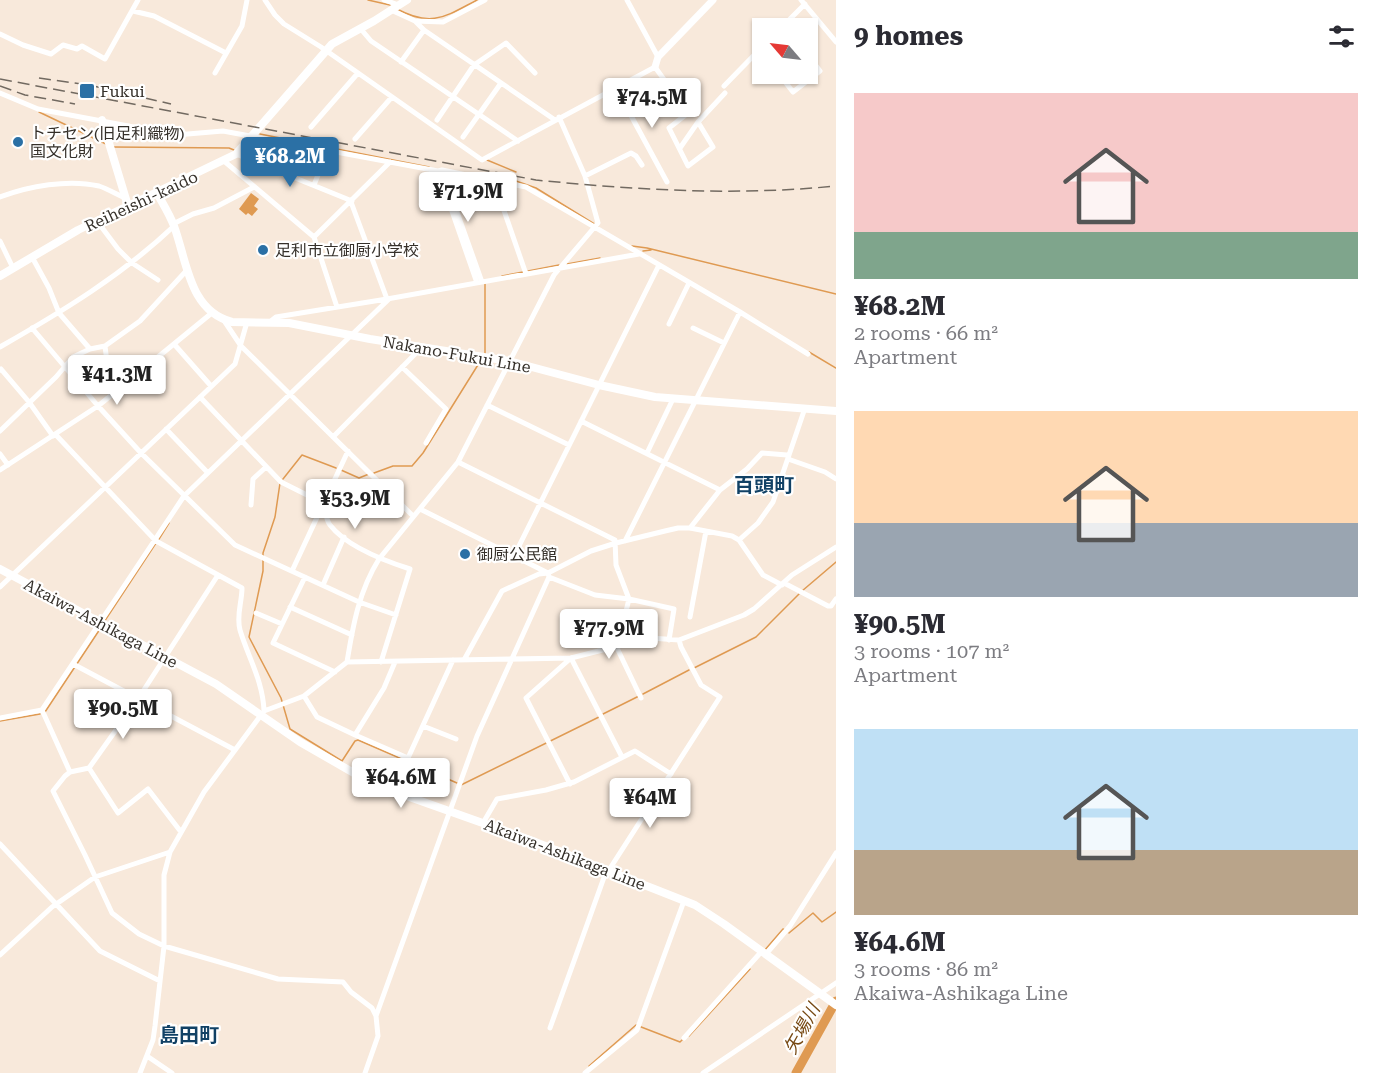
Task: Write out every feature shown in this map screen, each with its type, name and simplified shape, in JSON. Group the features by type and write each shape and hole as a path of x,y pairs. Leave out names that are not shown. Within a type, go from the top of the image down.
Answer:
{"main road":[{"name":"Reiheishi-kaido","path":"0,276 97,221 236,154 337,41 407,0"},
{"path":"102,120 128,206"},
{"path":"157,193 174,225 196,294 223,320"},
{"name":"Nakano-Fukui Line","path":"223,320 289,323 351,336 509,361 599,385 673,399 836,411"},
{"name":"Akaiwa-Ashikaga Line","path":"0,569 216,684 262,713 300,742 372,784 483,823 684,900 710,914 836,1005"}],"street":[{"path":"0,34 23,45 51,54 63,45 77,49 81,46 105,59 138,0"},
{"path":"216,73 242,26 247,0"},
{"path":"265,0 279,20 482,160 655,67 658,57 713,0"},
{"path":"140,1073 153,1040 164,946 164,875 170,852 204,792 262,713 304,696 347,662 359,602 368,577 379,559 413,516 459,462 558,268 596,228 598,223 585,176 557,119 474,65 384,0"},
{"path":"415,21 443,22 485,0"},
{"path":"627,0 658,57"},
{"path":"791,18 803,2 836,42"},
{"path":"133,11 154,16 226,53"},
{"path":"360,28 371,41 518,141"},
{"path":"401,62 424,30"},
{"path":"438,120 474,65 506,43 535,73"},
{"path":"680,148 725,89 752,58"},
{"path":"655,67 688,112 669,128 688,166 713,147 699,122"},
{"path":"311,127 358,73"},
{"path":"463,137 501,83"},
{"path":"787,84 793,92 803,84"},
{"path":"616,88 668,182"},
{"path":"0,93 38,109 176,135 223,130 493,179 534,190 808,354"},
{"path":"355,140 390,98"},
{"path":"314,185 328,150"},
{"path":"585,176 631,153 642,165"},
{"path":"236,154 352,202 388,299"},
{"path":"224,161 314,237 337,307"},
{"path":"314,237 390,162"},
{"path":"440,171 480,282"},
{"path":"493,179 526,274"},
{"path":"0,197 29,189 60,184 80,184 102,187 125,198"},
{"path":"0,347 92,292 132,263 174,225 193,214 214,208 254,187"},
{"path":"97,221 132,263 158,280"},
{"path":"0,241 13,268"},
{"path":"271,321 276,316 388,299 639,254"},
{"path":"32,257 49,288 58,313 90,349"},
{"path":"514,556 659,265"},
{"path":"0,431 66,367 73,357 116,339 150,312 187,270"},
{"path":"669,324 689,283"},
{"path":"0,718 42,710 184,496 388,299"},
{"path":"0,470 98,406 213,312"},
{"path":"625,541 740,312"},
{"path":"223,320 241,346 413,516"},
{"path":"0,587 235,364 247,322"},
{"path":"32,328 141,453 235,544 359,602 396,615"},
{"path":"693,328 724,343"},
{"path":"174,344 211,386"},
{"path":"105,345 107,362 119,389"},
{"path":"333,437 421,348"},
{"path":"402,367 446,409 426,443"},
{"path":"0,370 2,369 55,435 156,541 242,588 239,610 240,629 261,686 262,713"},
{"path":"200,397 281,482 324,505 330,525 344,537 379,559 410,569 381,662"},
{"path":"647,453 673,399"},
{"path":"487,405 569,445"},
{"path":"739,540 758,523 773,502 805,408"},
{"path":"581,421 720,490"},
{"path":"166,429 208,473"},
{"path":"292,571 348,451"},
{"path":"690,528 720,490 747,469 762,453 788,457 836,479"},
{"path":"0,454 9,465"},
{"path":"459,462 615,540 616,565 629,599 618,646 640,696"},
{"path":"251,505 253,479 266,466"},
{"path":"420,509 549,575 595,595 629,599 674,609 669,640"},
{"path":"464,660 502,591 538,574 549,575 591,551 678,528 727,534 739,540 763,575 828,606 831,606 836,599"},
{"path":"690,617 706,531"},
{"path":"323,585 344,537"},
{"path":"347,662 572,658 650,638 680,640 744,615 765,601 792,575 836,547"},
{"path":"218,575 138,699 89,768 70,772 64,776 53,791 114,916 164,946 278,979 343,982 351,992 372,1008 378,1036 365,1073"},
{"path":"375,1016 477,736 549,575"},
{"path":"304,577 273,643 335,672"},
{"path":"290,607 352,635"},
{"path":"256,613 282,624"},
{"path":"550,1028 608,870 720,697 701,685 681,647 680,640"},
{"path":"572,658 622,757"},
{"path":"570,784 526,698 572,658"},
{"path":"304,696 317,717 408,758 453,660"},
{"path":"355,735 384,688 394,662"},
{"path":"73,664 235,750"},
{"path":"42,710 70,772"},
{"path":"423,726 456,739"},
{"path":"483,823 497,799 570,784 635,751 671,774"},
{"path":"89,768 118,813 148,789 182,832"},
{"path":"0,844 100,951 160,981"},
{"path":"0,955 57,904 96,878 170,852"},
{"path":"684,1038 790,926 836,854"},
{"path":"585,1073 637,1030 684,900"},
{"path":"703,1073 836,983"},
{"path":"147,1056 172,1073"}],"shaded area":[{"path":"251,193 259,199 254,206 258,209 252,216 248,213 246,215 239,209"}],"waterway":[{"path":"368,0 390,5"},
{"path":"397,9 420,18 439,18 477,0"},
{"path":"39,112 106,144"},
{"path":"260,134 429,167"},
{"path":"113,147 229,148 234,150"},
{"path":"487,160 516,172"},
{"path":"516,181 536,188 596,225"},
{"path":"632,246 836,294"},
{"path":"643,251 651,250"},
{"path":"567,264 600,258"},
{"path":"528,271 559,265"},
{"path":"502,276 523,272"},
{"path":"485,284 485,354"},
{"path":"809,352 836,368"},
{"path":"374,473 393,466 412,466 423,453 481,360"},
{"path":"283,479 302,455 336,468"},
{"path":"341,470 359,478 369,474"},
{"path":"280,483 275,517 263,553 263,571 249,637 281,698 290,729 342,761 358,740 457,783"},
{"path":"159,539 169,523"},
{"path":"104,622 156,543"},
{"path":"802,591 836,562"},
{"path":"694,668 756,637 799,594"},
{"path":"45,712 102,626"},
{"path":"643,694 689,670"},
{"path":"603,714 639,696"},
{"path":"0,721 40,714"},
{"path":"461,785 599,717"},
{"path":"789,933 813,913 822,922 836,912"},
{"path":"764,951 783,929 785,930"},
{"path":"689,1036 750,969"},
{"name":"矢場川","path":"796,1073 836,1001"},
{"path":"589,1066 636,1025 680,1042 682,1040"}],"railway":[{"path":"39,78 89,85 171,104"},
{"path":"0,79 536,180 611,187 724,191 836,186"},
{"path":"0,86 25,95 75,104"}],"place":[{"name":"Fukui","path":"87,91"},
{"name":"トチセン(旧足利織物) 国文化財","path":"18,142"},
{"name":"足利市立御厨小学校","path":"263,250"},
{"name":"御厨公民館","path":"465,554"}],"district":[{"name":"百頭町","path":"764,485"},
{"name":"島田町","path":"189,1035"}]}
